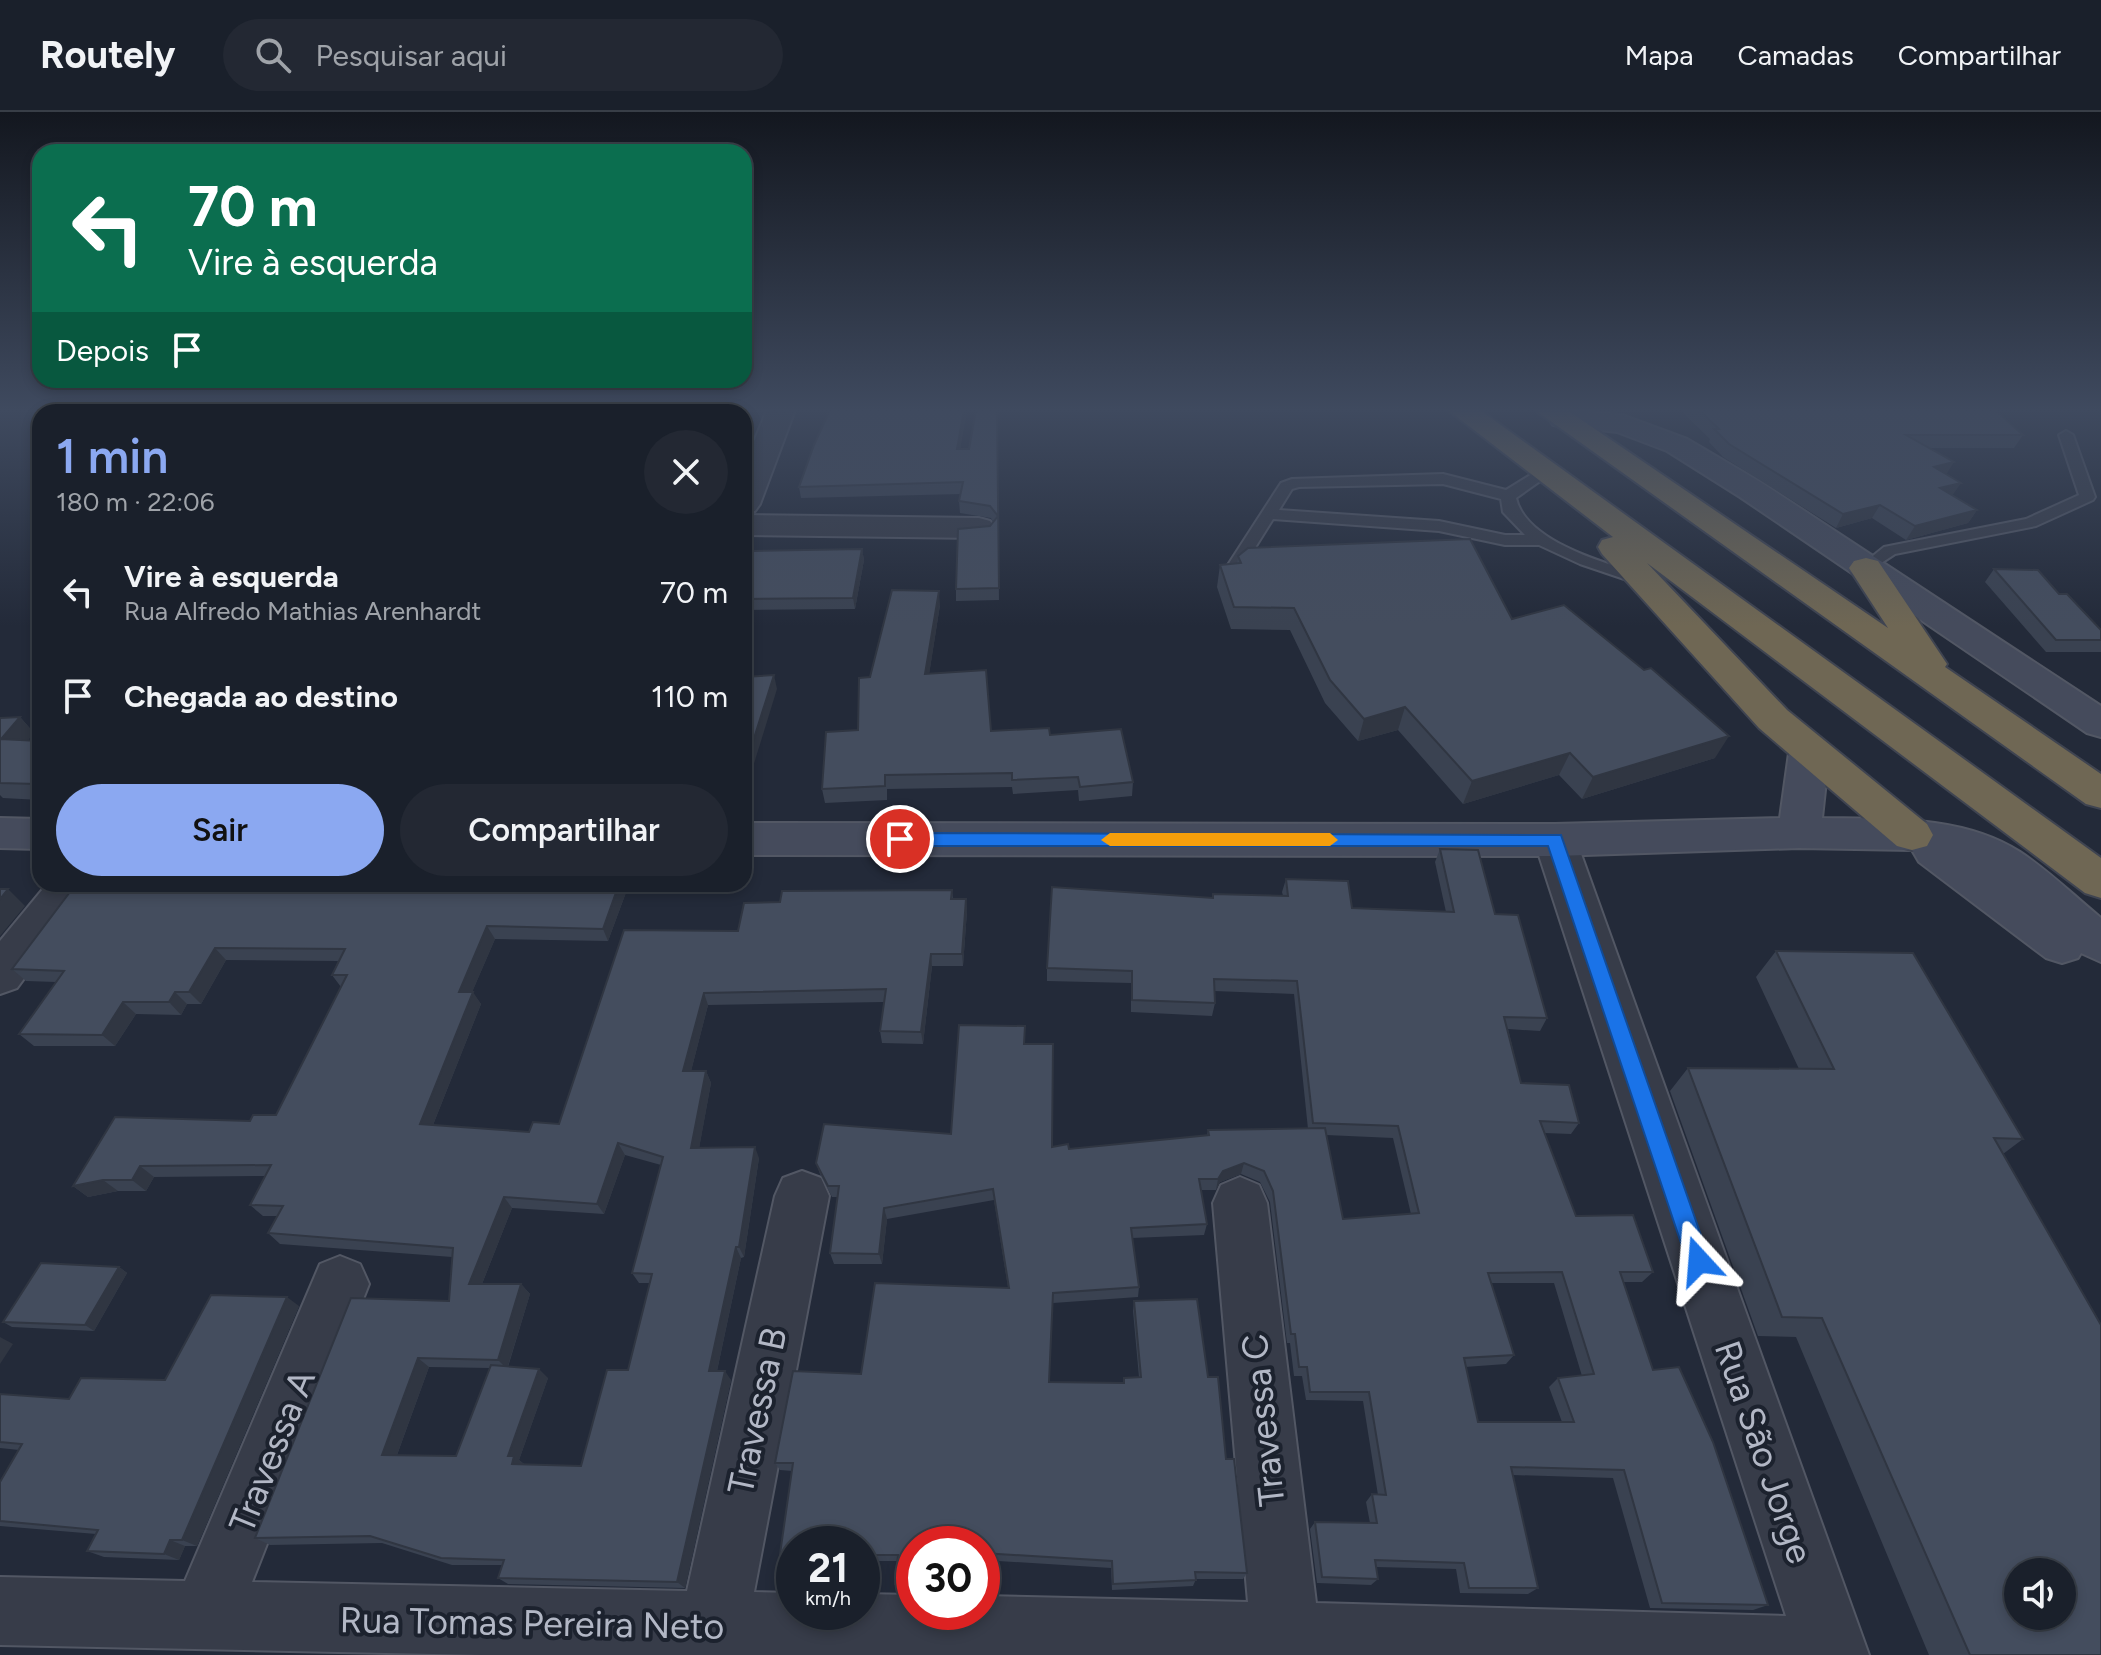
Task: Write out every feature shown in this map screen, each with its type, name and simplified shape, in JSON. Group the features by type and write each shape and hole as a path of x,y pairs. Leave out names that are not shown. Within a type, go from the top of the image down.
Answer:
{"highway":[{"path":"1555,482 1742,688 1809,753 1912,835"},
{"path":"1560,482 2101,881"},
{"path":"1653,482 2101,794"},
{"path":"1866,568 1944,686"}],"main road":[{"path":"1734,482 2101,724"},
{"path":"1799,833 1809,753"},
{"path":"0,833 32,834"},
{"path":"752,839 1555,840 1799,833 1912,835 1958,844 2003,862 2101,944"},
{"path":"1912,835 2101,974"}],"street":[{"path":"752,525 979,528"},
{"name":"Rua São Jorge","path":"1555,840 1833,1653"},
{"path":"0,975 66,892"},
{"name":"Travessa B","path":"713,1626 802,1196"},
{"name":"Travessa C","path":"1240,1203 1286,1637"},
{"name":"Travessa A","path":"204,1617 340,1284"},
{"name":"Rua Tomas Pereira Neto","path":"0,1611 1286,1637 1833,1653"}],"lane":[{"path":"1232,571 1286,486 1308,482"},
{"path":"1454,482 1508,496 1529,482"},
{"path":"1866,568 1890,550 2030,523 2087,497 2082,482"},
{"path":"1508,496 1507,506 1514,519 1542,540 1647,582"},
{"path":"1266,514 1439,526 1505,540 1542,540"}],"building":[{"path":"801,482 963,482 799,487"},
{"path":"963,482 998,482 999,588 956,589 958,529 990,526 998,516 990,506 959,501"},
{"path":"1791,482 1959,482 1940,488 1977,510 1915,526 1880,505 1843,514"},
{"path":"1470,539 1512,619 1564,605 1644,670 1651,668 1729,736 1593,777 1570,753 1472,781 1405,707 1364,719 1330,680 1294,608 1234,607 1220,565 1241,563 1238,556 1248,548"},
{"path":"862,549 853,598 752,599 753,551"},
{"path":"1994,569 2038,570 2059,594 2067,594 2101,630 2101,640 2056,640"},
{"path":"892,590 939,591 925,674 986,670 991,731 1049,728 1050,735 1121,729 1133,782 1080,787 1078,777 1012,780 1012,773 885,775 885,786 822,789 826,732 858,730 859,678 870,677"},
{"path":"774,675 752,745 752,676"},
{"path":"20,717 1,739 32,741 32,784 0,783 0,718"},
{"path":"1440,849 1478,850 1495,914 1518,915 1547,1018 1504,1017 1521,1083 1569,1085 1579,1123 1540,1121 1576,1216 1633,1215 1653,1272 1620,1272 1653,1370 1679,1367 1713,1442 1768,1605 1662,1603 1624,1470 1511,1467 1538,1588 1469,1588 1464,1563 1375,1560 1378,1579 1322,1577 1315,1522 1377,1523 1372,1494 1386,1495 1369,1392 1310,1392 1307,1367 1299,1367 1295,1334 1291,1334 1273,1191 1264,1171 1244,1163 1223,1171 1218,1179 1199,1179 1207,1224 1131,1228 1139,1287 1053,1293 1049,1382 1124,1383 1124,1378 1141,1377 1134,1301 1197,1299 1208,1377 1218,1377 1226,1459 1234,1459 1247,1573 1195,1572 1196,1580 1113,1584 1112,1561 1000,1554 1000,1526 896,1526 896,1555 880,1555 880,1526 784,1526 793,1463 775,1463 793,1371 861,1374 875,1283 1009,1288 993,1189 884,1208 879,1254 830,1253 839,1186 828,1186 816,1163 824,1124 951,1134 959,1025 1025,1026 1024,1044 1053,1044 1052,1147 1068,1144 1069,1149 1209,1135 1208,1130 1325,1128 1343,1219 1419,1213 1398,1126 1313,1123 1297,981 1214,979 1215,1003 1132,1000 1132,971 1047,968 1052,887 1213,898 1213,894 1288,896 1286,879 1348,881 1352,908 1454,912","holes":["1562,1272 1594,1374 1558,1378 1574,1422 1478,1422 1464,1358 1514,1355 1488,1273"]},
{"path":"952,890 951,899 966,899 962,954 931,954 921,1032 880,1031 886,989 704,993 683,1071 706,1071 691,1148 755,1147 739,1247 736,1247 709,1371 725,1371 677,1582 498,1578 504,1560 441,1558 370,1536 255,1538 351,1298 449,1301 453,1248 268,1233 283,1206 250,1205 271,1165 140,1166 132,1180 103,1180 73,1186 115,1117 250,1121 253,1115 276,1115 347,975 332,975 345,949 215,948 189,992 175,992 169,1002 123,1002 102,1035 19,1034 64,971 12,969 70,892 616,892 603,929 487,926 459,992 473,992 420,1124 529,1132 533,1122 559,1124 624,930 738,931 744,903 780,902 782,891","holes":["618,1143 663,1157 632,1273 652,1274 628,1370 607,1370 581,1466 512,1464 514,1456 508,1456 539,1369 491,1365 456,1456 382,1455 418,1358 498,1360 521,1284 469,1284 504,1197 597,1204"]},
{"path":"1776,951 1913,953 2023,1139 1994,1138 2101,1325 2101,1655 1970,1655 1822,1318 1782,1317 1688,1068 1834,1069"},
{"path":"41,1263 119,1267 85,1325 3,1322"},
{"path":"211,1295 287,1297 182,1540 170,1540 164,1554 87,1551 98,1530 0,1521 0,1482 22,1444 0,1442 0,1394 69,1399 81,1378 165,1380"}],"slow traffic":[{"path":"1110,840 1330,840"}],"route":[{"path":"900,839 1555,840 1699,1261"}]}
